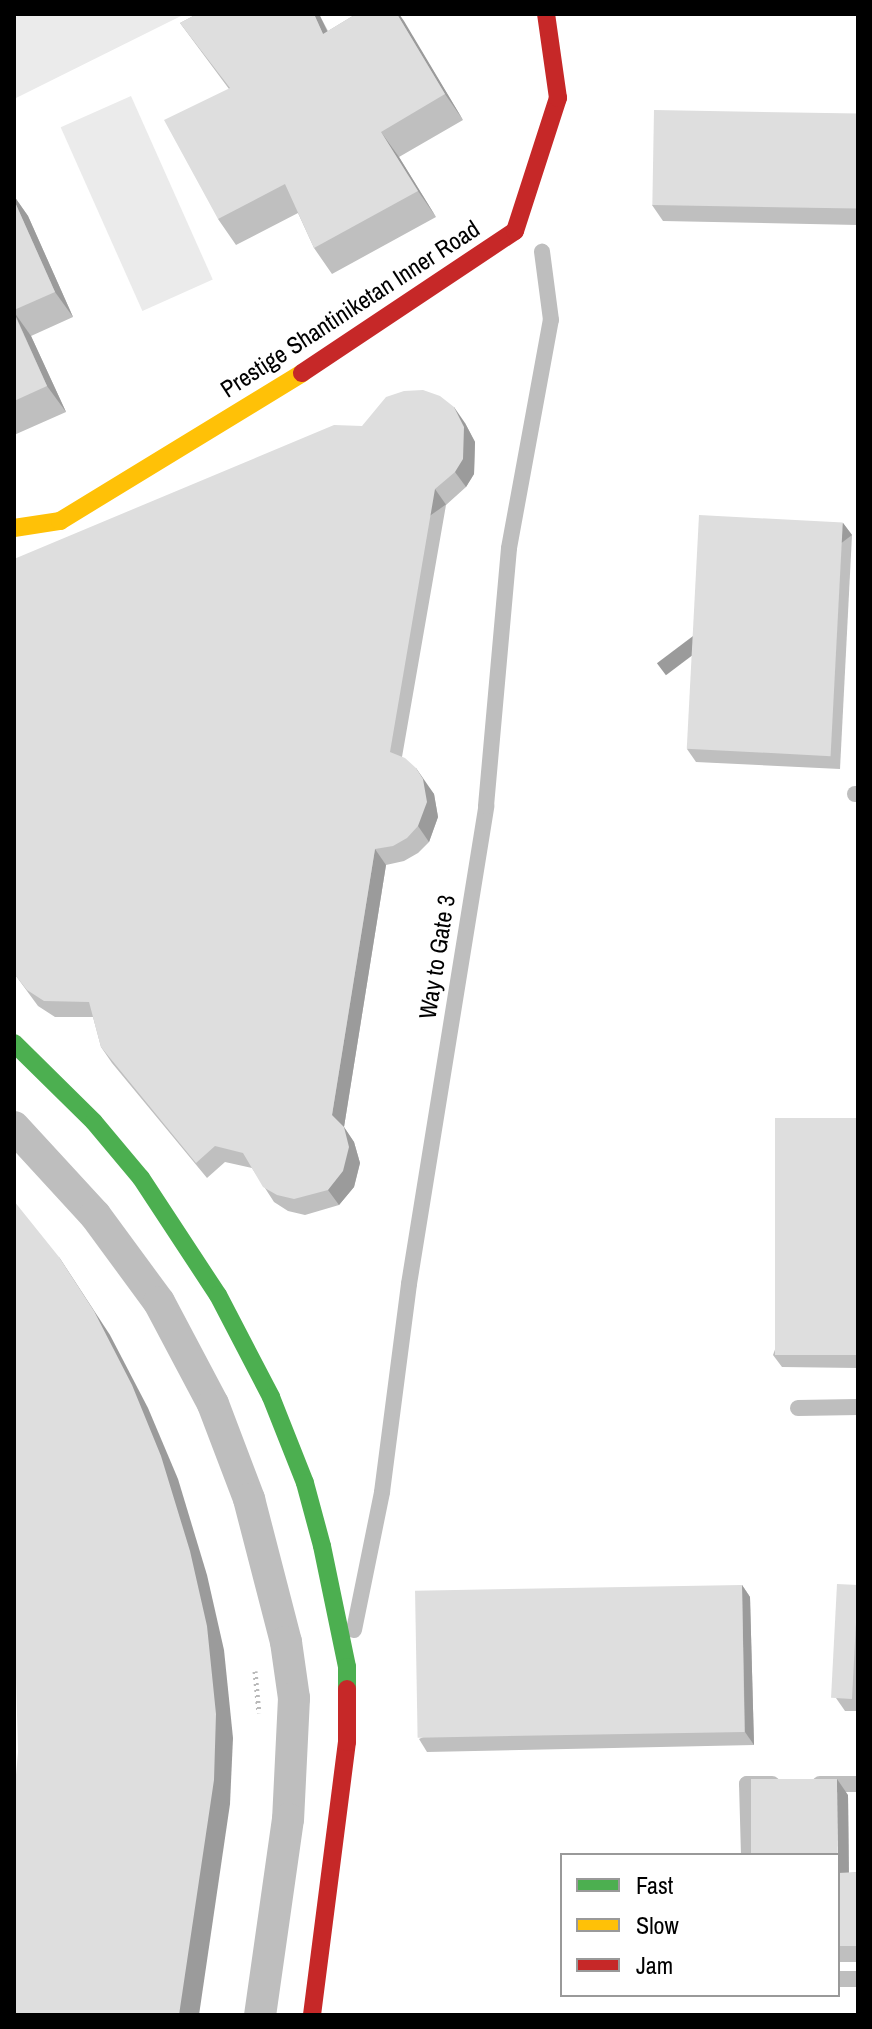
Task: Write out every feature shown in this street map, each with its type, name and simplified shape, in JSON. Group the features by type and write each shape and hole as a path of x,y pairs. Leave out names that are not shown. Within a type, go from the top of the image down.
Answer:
{"street":[{"name":"Prestige Shantiniketan Inner Road","path":"14,528 60,521 323,360 515,231 558,98 546,14"},
{"path":"14,1043 94,1122 141,1178 218,1295 271,1397 305,1483 326,1560 347,1667 347,1742 312,2015"},
{"path":"14,1127 95,1215 159,1302 213,1404 249,1499 286,1642 294,1698 295,1737 288,1819 260,2015"},
{"path":"295,1737 347,1742"}],"lane":[{"name":"Way to Gate 3","path":"347,1667 382,1492 409,1284 486,806 509,548 551,320 542,252"},
{"path":"798,1408 858,1407"},
{"path":"749,1853 747,1784 858,1784"}],"path":[{"path":"254,1658 259,1719"}],"shaded area":[{"path":"21,14 185,14 14,99 14,18"},
{"path":"131,96 213,280 142,311 61,127"}],"building":[{"path":"197,14 314,14 323,34 356,14 397,14 445,94 381,132 418,191 314,248 285,184 218,219 164,120 230,88 180,23"},
{"path":"654,110 858,114 856,209 652,205"},
{"path":"14,200 55,292 14,310"},
{"path":"14,313 47,386 14,401"},
{"path":"423,390 440,396 454,407 464,427 463,459 455,472 435,489 390,752 405,758 416,768 423,779 427,802 418,826 407,838 393,846 375,849 332,1115 344,1127 349,1147 343,1171 328,1190 294,1199 277,1195 263,1187 243,1153 215,1146 196,1163 101,1047 89,1002 44,1001 27,990 16,976 14,559 334,425 362,426 386,397 404,391"},
{"path":"699,515 843,523 831,756 687,749"},
{"path":"775,1118 858,1118 858,1355 775,1355"},
{"path":"14,1201 59,1257 94,1311 132,1385 161,1456 190,1551 207,1626 216,1714 214,1780 179,2015 14,2015 14,1798 18,1752 14,1667"},
{"path":"837,1584 858,1585 852,1699 831,1698"},
{"path":"742,1585 745,1732 418,1738 415,1591"},
{"path":"751,1779 837,1779 837,1853 751,1853"},
{"path":"858,1872 858,1946 840,1946 840,1873"}],"traffic: fast":[{"path":"14,1043 94,1122 141,1178 218,1295 271,1397 305,1483 322,1546 347,1667 347,1689"}],"traffic: slow":[{"path":"14,528 60,521 302,373"}],"traffic: jam":[{"path":"302,373 515,231 558,98 546,14"},
{"path":"312,2015 347,1742 347,1689"}]}
